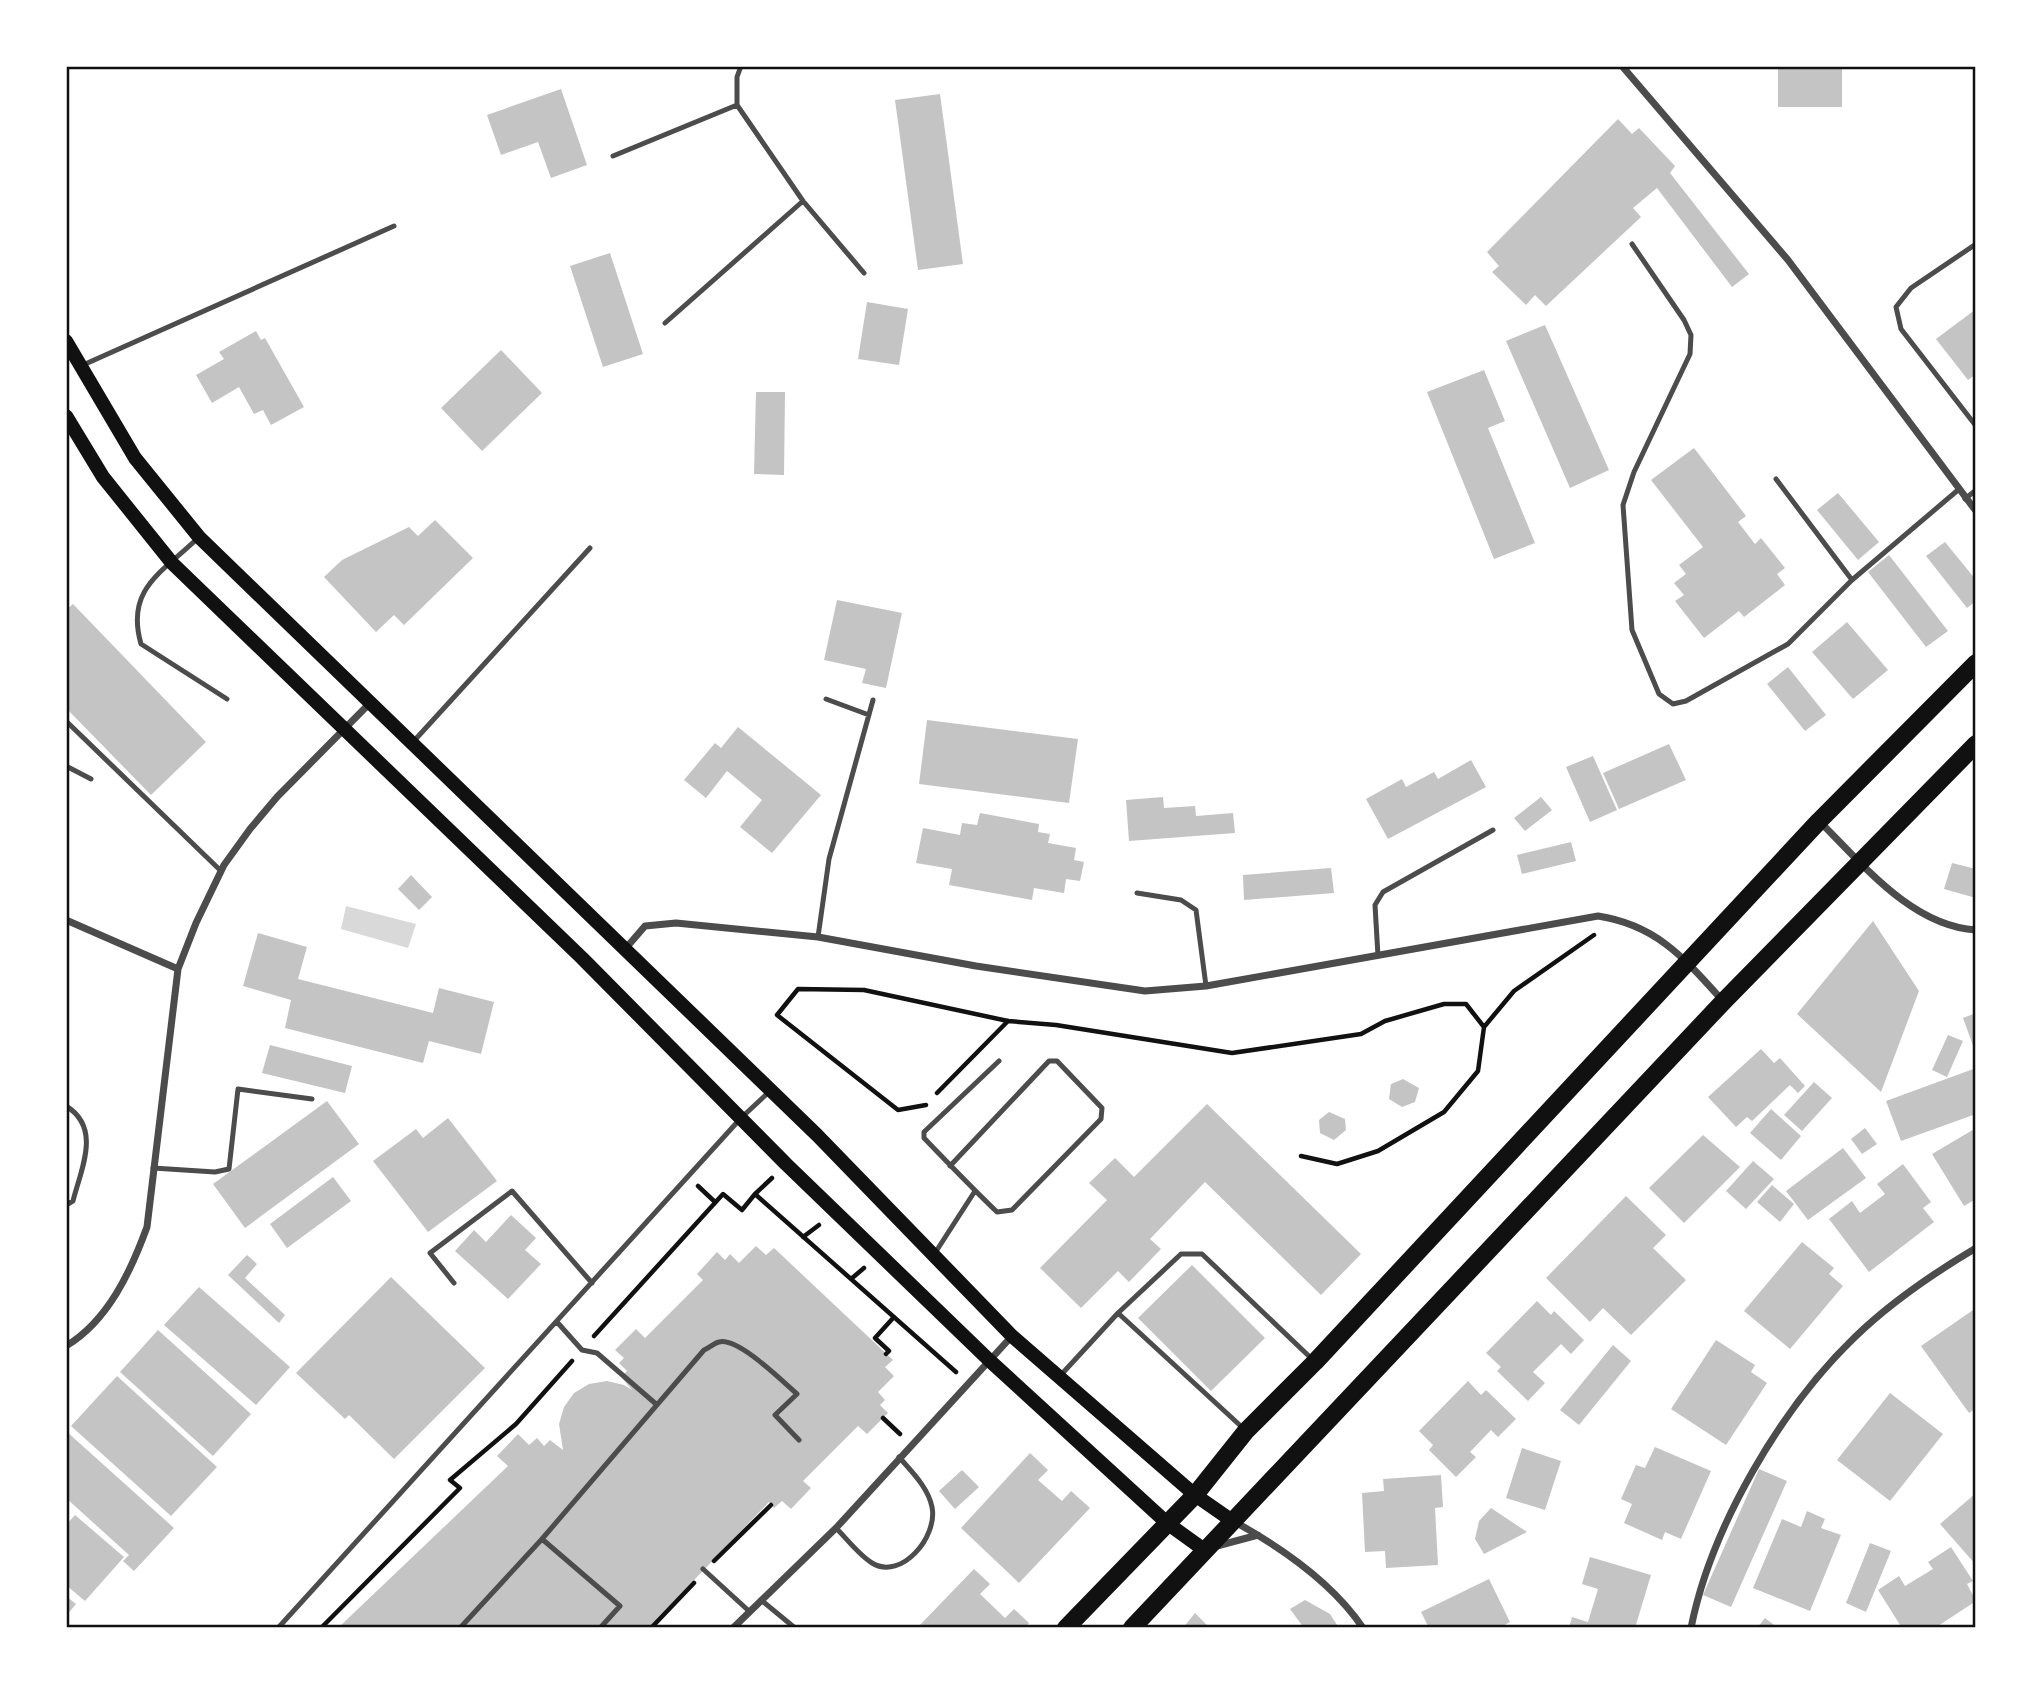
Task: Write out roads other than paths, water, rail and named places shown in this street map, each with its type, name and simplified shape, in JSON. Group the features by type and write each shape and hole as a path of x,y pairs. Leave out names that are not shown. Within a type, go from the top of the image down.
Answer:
{"main road":[{"path":"66,341 135,458 199,537 626,948 1057,1379 1195,1495 1231,1520"},
{"path":"66,416 103,477 172,563 582,958 786,1164 989,1360 1167,1523 1203,1549"},
{"path":"1066,1628 1195,1495 1246,1431 1315,1362 1819,821 1976,663"},
{"path":"1132,1628 1203,1549 1724,1001 1976,744"}],"street":[{"path":"1622,66 1788,260 1976,511"},
{"path":"66,1346 112,1301 135,1261 146,1227 178,969 221,871 277,797 371,703"},
{"path":"1819,821 1887,888 1927,916 1976,930"},
{"path":"626,948 645,926 676,923 818,937 976,966 1145,991 1206,986 1578,917 1617,919 1656,934 1724,1001"},
{"path":"66,920 178,969"},
{"path":"1690,1628 1698,1593 1727,1524 1765,1451 1806,1393 1855,1336 1946,1266 1976,1248"},
{"path":"733,1628 836,1528 910,1444 1012,1336"},
{"path":"1231,1520 1258,1535 1310,1572 1350,1609 1363,1628"},
{"path":"1203,1549 1258,1535"}],"lane":[{"path":"741,66 737,77 737,105 803,201 864,273"},
{"path":"613,156 737,105"},
{"path":"665,323 803,201"},
{"path":"80,366 394,226"},
{"path":"1632,244 1691,335 1690,354 1634,472 1623,505 1632,630 1659,694 1673,704 1686,701 1788,644 1852,580 1958,489"},
{"path":"1976,244 1911,288 1896,307 1901,330 1976,426"},
{"path":"1776,479 1852,580"},
{"path":"1965,499 1976,491"},
{"path":"199,537 152,580 136,605 136,624 141,644 227,699"},
{"path":"413,742 590,548"},
{"path":"826,699 869,715"},
{"path":"818,937 829,859 873,700"},
{"path":"66,721 221,871"},
{"path":"66,766 90,779"},
{"path":"1378,956 1375,905 1383,891 1493,830"},
{"path":"1137,893 1181,900 1196,910 1206,986"},
{"path":"950,1166 1049,1061 1057,1061 1102,1108 1101,1119 1012,1210 997,1212 950,1166 924,1138 924,1132 999,1061"},
{"path":"153,1168 215,1172 229,1169 238,1089 312,1099"},
{"path":"278,1628 741,1118 770,1091"},
{"path":"66,1106 74,1111 87,1130 88,1142 73,1200 66,1205"},
{"path":"454,1283 430,1253 512,1191 592,1283"},
{"path":"934,1255 975,1191"},
{"path":"1057,1379 1118,1313 1181,1254 1202,1254 1315,1362"},
{"path":"1118,1313 1246,1431"},
{"path":"557,1322 582,1350 597,1353 633,1388 656,1404"},
{"path":"460,1628 542,1539 704,1350 719,1342 731,1342 797,1394 775,1415 799,1440"},
{"path":"836,1528 872,1563 885,1567 903,1561 921,1549 931,1531 932,1507 923,1485 899,1457"},
{"path":"542,1539 620,1606 600,1628"},
{"path":"704,1570 750,1612"},
{"path":"761,1600 794,1628"}]}
